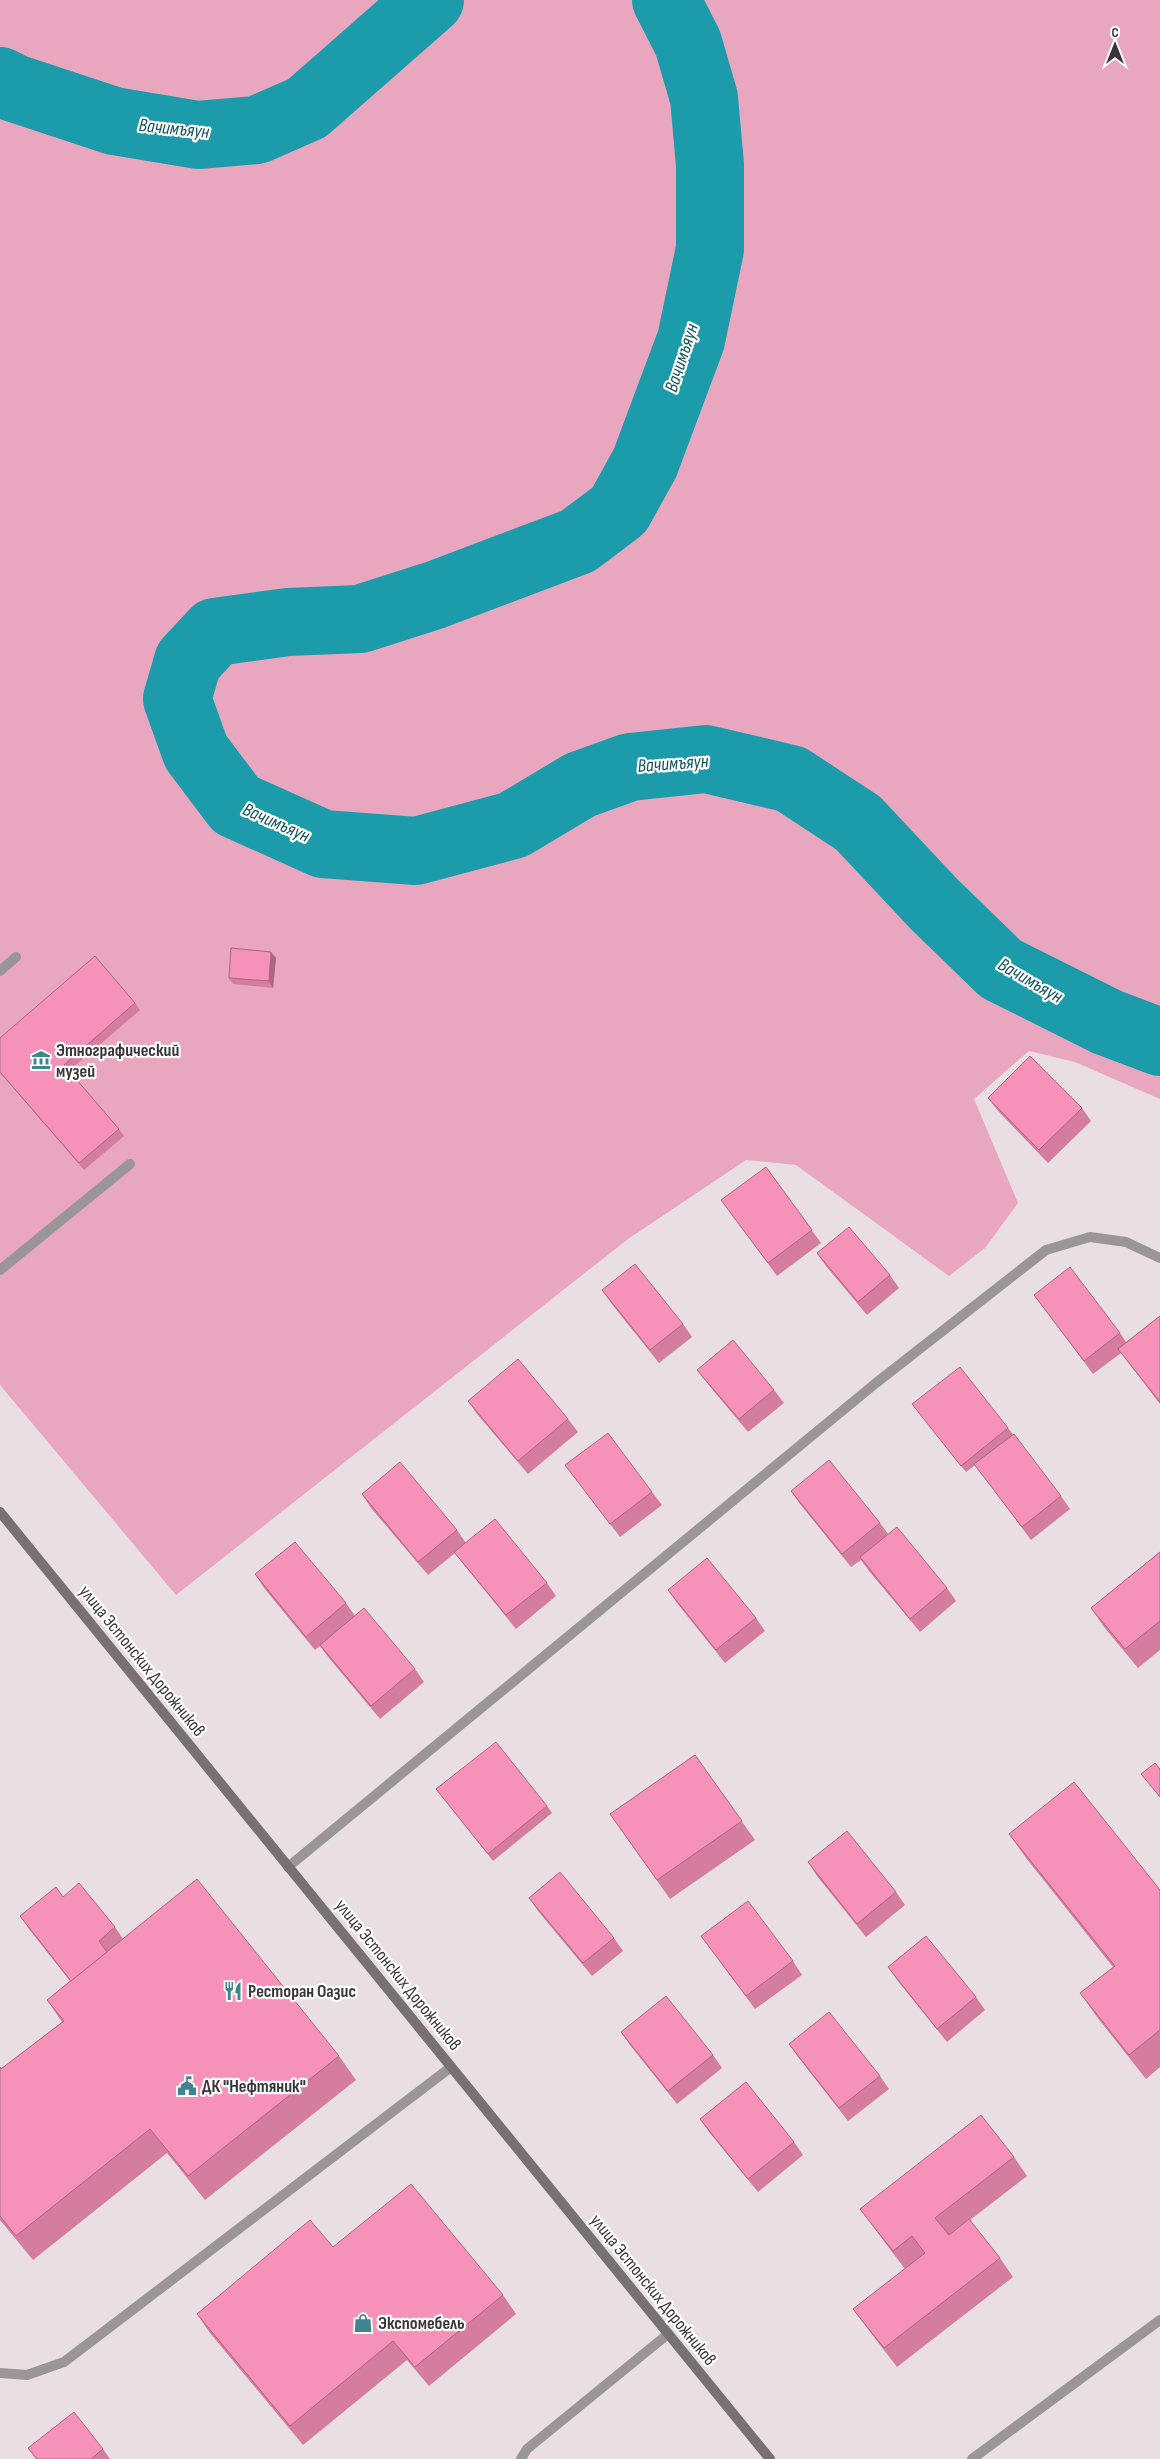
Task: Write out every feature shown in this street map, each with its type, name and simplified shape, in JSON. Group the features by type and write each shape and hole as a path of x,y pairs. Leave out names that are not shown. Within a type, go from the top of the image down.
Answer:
{"main road":[{"name":"улица Эстонских Дорожников","path":"0,1512 770,2459"}],"street":[{"path":"0,970 16,957"},
{"path":"0,1270 130,1164"},
{"path":"288,1867 861,1396 1046,1250 1090,1237 1126,1242 1160,1258"},
{"path":"0,2374 27,2375 64,2362 451,2067"},
{"path":"972,2459 1160,2320"},
{"path":"520,2459 527,2448 668,2334"}],"shaded area":[{"path":"0,0 1160,0 1160,1099 1075,1062 1029,1051 974,1099 1018,1203 985,1248 949,1276 796,1165 746,1160 628,1239 176,1595 0,1385 0,1073 84,1169 0,1049"}],"building":[{"path":"231,948 271,952 269,981 229,978"},
{"name":"Этнографический музей","path":"95,956 135,1003 64,1065 119,1129 79,1163 0,1072 0,1038"},
{"path":"1030,1056 1082,1108 1039,1150 988,1098"},
{"path":"766,1167 812,1230 768,1263 721,1200"},
{"path":"849,1227 890,1275 858,1302 817,1253"},
{"path":"635,1264 683,1324 650,1350 602,1290"},
{"path":"1070,1267 1120,1333 1084,1361 1034,1295"},
{"path":"1160,1316 1160,1402 1118,1349"},
{"path":"733,1340 774,1390 739,1419 697,1370"},
{"path":"518,1359 568,1419 518,1461 468,1401"},
{"path":"960,1367 1008,1428 961,1466 912,1404"},
{"path":"608,1433 652,1492 610,1524 565,1465"},
{"path":"1014,1434 1061,1496 1022,1527 974,1464"},
{"path":"829,1460 880,1523 842,1554 791,1491"},
{"path":"400,1462 457,1530 418,1562 362,1494"},
{"path":"495,1519 547,1583 506,1615 454,1552"},
{"path":"897,1527 947,1588 910,1619 860,1557"},
{"path":"295,1542 346,1603 306,1637 255,1574"},
{"path":"1160,1552 1160,1621 1125,1649 1091,1608"},
{"path":"707,1558 756,1618 716,1650 668,1590"},
{"path":"364,1608 415,1669 371,1706 320,1645"},
{"path":"496,1742 547,1806 488,1854 436,1789"},
{"path":"695,1755 742,1821 657,1880 610,1814"},
{"path":"1155,1763 1160,1769 1160,1797 1141,1774"},
{"path":"1074,1782 1160,1890 1160,2030 1129,2055 1080,1993 1115,1966 1009,1834"},
{"path":"847,1831 896,1892 857,1924 808,1862"},
{"path":"560,1872 614,1938 583,1963 529,1898"},
{"name":"ДК \"Нефтяник\"","path":"197,1879 339,2056 188,2176 150,2129 16,2236 0,2216 0,2067 1,2069 64,2021 47,2000"},
{"path":"79,1883 115,1927 99,1941 107,1952 71,1981 20,1916 56,1887 63,1897"},
{"path":"748,1901 793,1961 746,1996 701,1936"},
{"path":"926,1936 976,1997 937,2029 888,1967"},
{"path":"666,1996 713,2055 668,2091 621,2032"},
{"path":"829,2012 880,2076 839,2108 789,2044"},
{"path":"746,2082 794,2142 748,2179 700,2119"},
{"path":"981,2115 1014,2157 935,2218 949,2235 969,2219 1000,2258 884,2348 853,2309 925,2253 912,2236 893,2251 860,2209"},
{"name":"Экспомебель","path":"411,2184 503,2295 415,2367 393,2341 290,2426 197,2314 310,2220 333,2247"},
{"path":"74,2412 103,2449 91,2459 37,2459 28,2448"}],"waterway":[{"name":"Вачимъяун","path":"0,81 14,88 114,121 198,135 257,130 307,108 430,0"},
{"name":"Вачимъяун","path":"666,0 688,43 704,98 710,165 710,249 691,340 645,463 619,510 578,541 435,595 360,619 288,622 215,632 188,661 177,699 196,752 236,805 323,844 416,851 513,825 580,785 630,767 706,759 791,779 858,823 934,904 1001,969 1107,1022 1160,1042"}],"place":[{"name":"Этнографический музей","path":"41,1060"},
{"name":"Ресторан Оазис","path":"233,1991"},
{"name":"ДК \"Нефтяник\"","path":"187,2086"},
{"name":"Экспомебель","path":"363,2323"}]}
